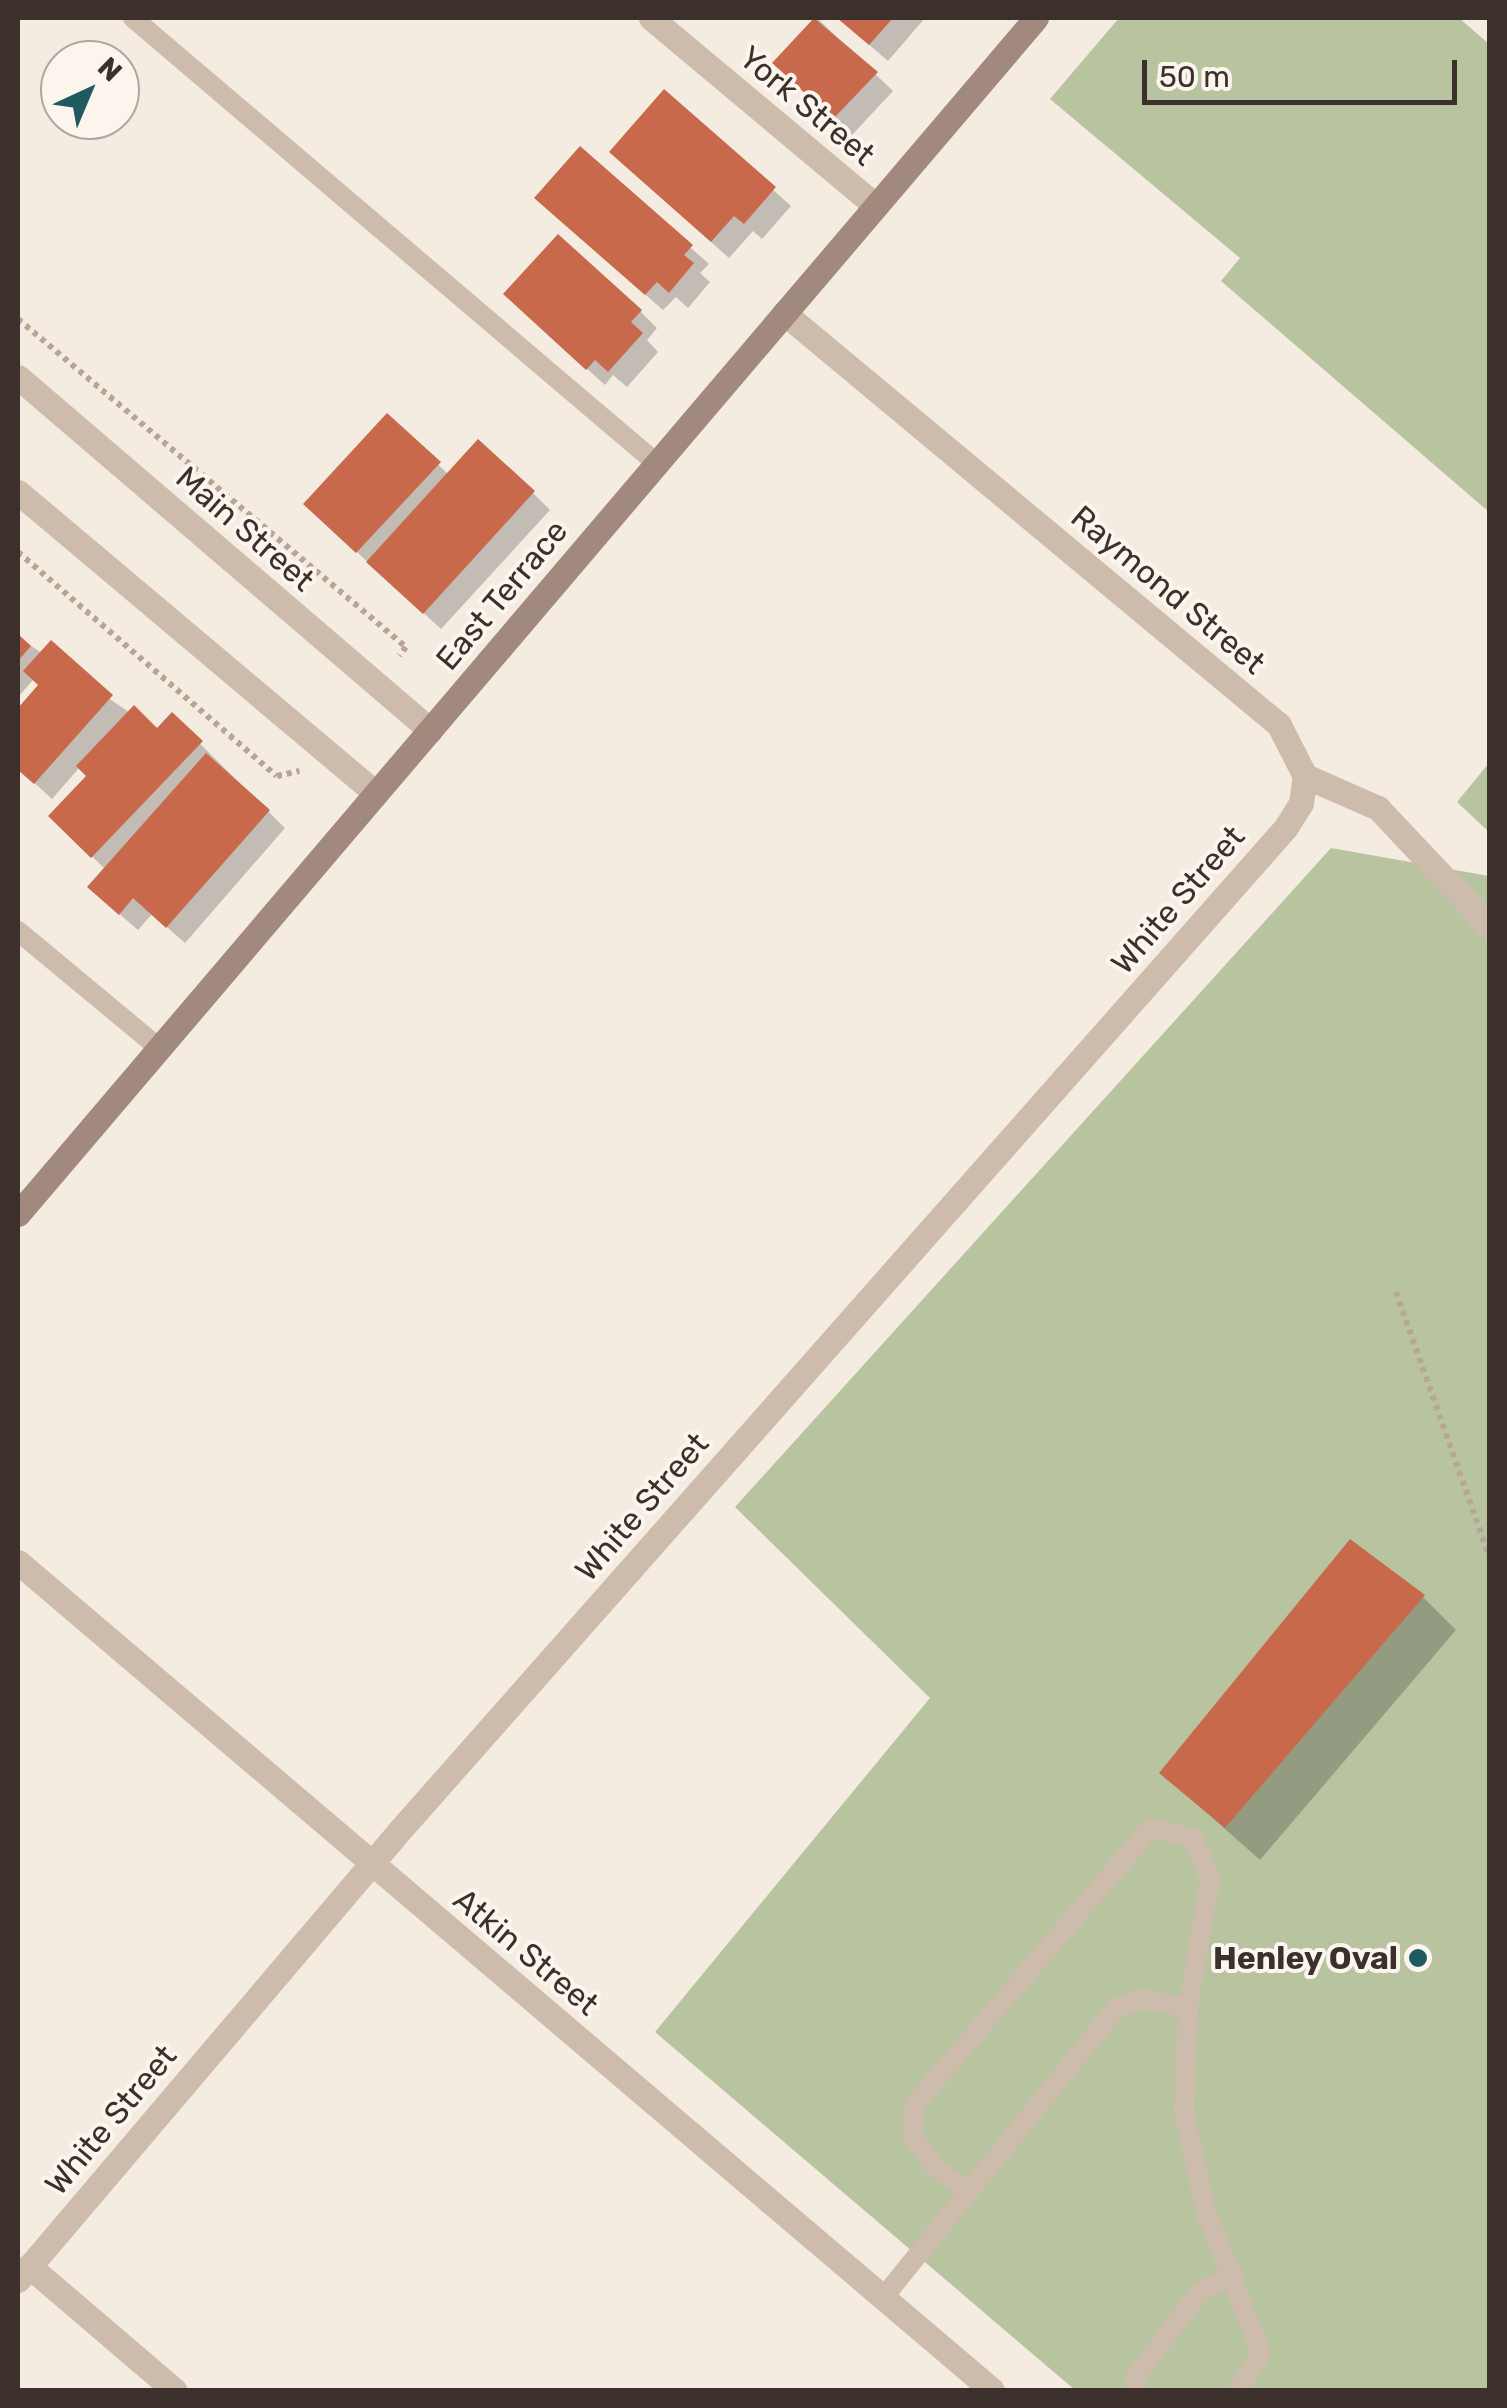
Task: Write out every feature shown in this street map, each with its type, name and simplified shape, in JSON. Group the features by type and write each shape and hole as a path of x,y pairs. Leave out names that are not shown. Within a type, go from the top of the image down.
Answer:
{"street":[{"name":"York Street","path":"651,18 876,206"},
{"name":"East Terrace","path":"18,1214 1036,18"},
{"name":"Raymond Street","path":"784,314 1279,725 1305,776"},
{"name":"Main Street","path":"18,377 430,730"},
{"path":"18,492 376,794"},
{"path":"1305,776 1378,808 1490,926"},
{"name":"White Street","path":"23,2273 371,1863 1286,827 1301,803 1305,776"},
{"name":"Atkin Street","path":"18,1562 992,2390"},
{"path":"23,2273 174,2390"}],"lane":[{"path":"133,18 656,463"},
{"path":"18,931 159,1048"},
{"path":"968,2191 936,2168 913,2137 916,2104 1151,1828 1193,1838 1210,1878 1188,2008 1184,2112 1206,2212 1261,2353 1238,2390"},
{"path":"883,2298 1115,2009 1143,1998 1188,2008"},
{"path":"1136,2390 1135,2377 1200,2292 1233,2274"}],"path":[{"path":"18,319 406,647 399,656"},
{"path":"18,552 277,776 300,770"},
{"path":"1396,1292 1490,1559"}],"green space":[{"path":"1119,18 1459,18 1489,44 1489,512 1221,281 1240,258 1050,99"},
{"path":"1489,763 1489,832 1457,802"},
{"path":"1331,848 1489,876 1489,2390 1075,2390 655,2032 930,1698 735,1507"}],"building":[{"path":"814,18 878,72 833,119 772,63"},
{"path":"837,18 893,18 869,45"},
{"path":"664,89 776,187 744,224 734,216 711,242 609,152"},
{"path":"580,146 693,245 684,255 694,263 669,293 657,282 645,295 534,198"},
{"path":"558,234 642,310 631,322 643,333 608,372 595,360 586,370 503,294"},
{"path":"387,413 441,462 356,553 303,504"},
{"path":"478,439 535,491 423,614 366,562"},
{"path":"18,634 31,646 18,661"},
{"path":"51,640 113,695 34,784 18,770 18,708 38,685 23,671"},
{"path":"134,705 157,728 172,712 203,741 91,858 48,816 86,776 76,766"},
{"path":"206,753 270,810 166,928 133,898 119,915 87,887"},
{"path":"1350,1539 1425,1595 1225,1828 1159,1773"}],"place":[{"name":"Henley Oval","path":"1418,1958"}]}
